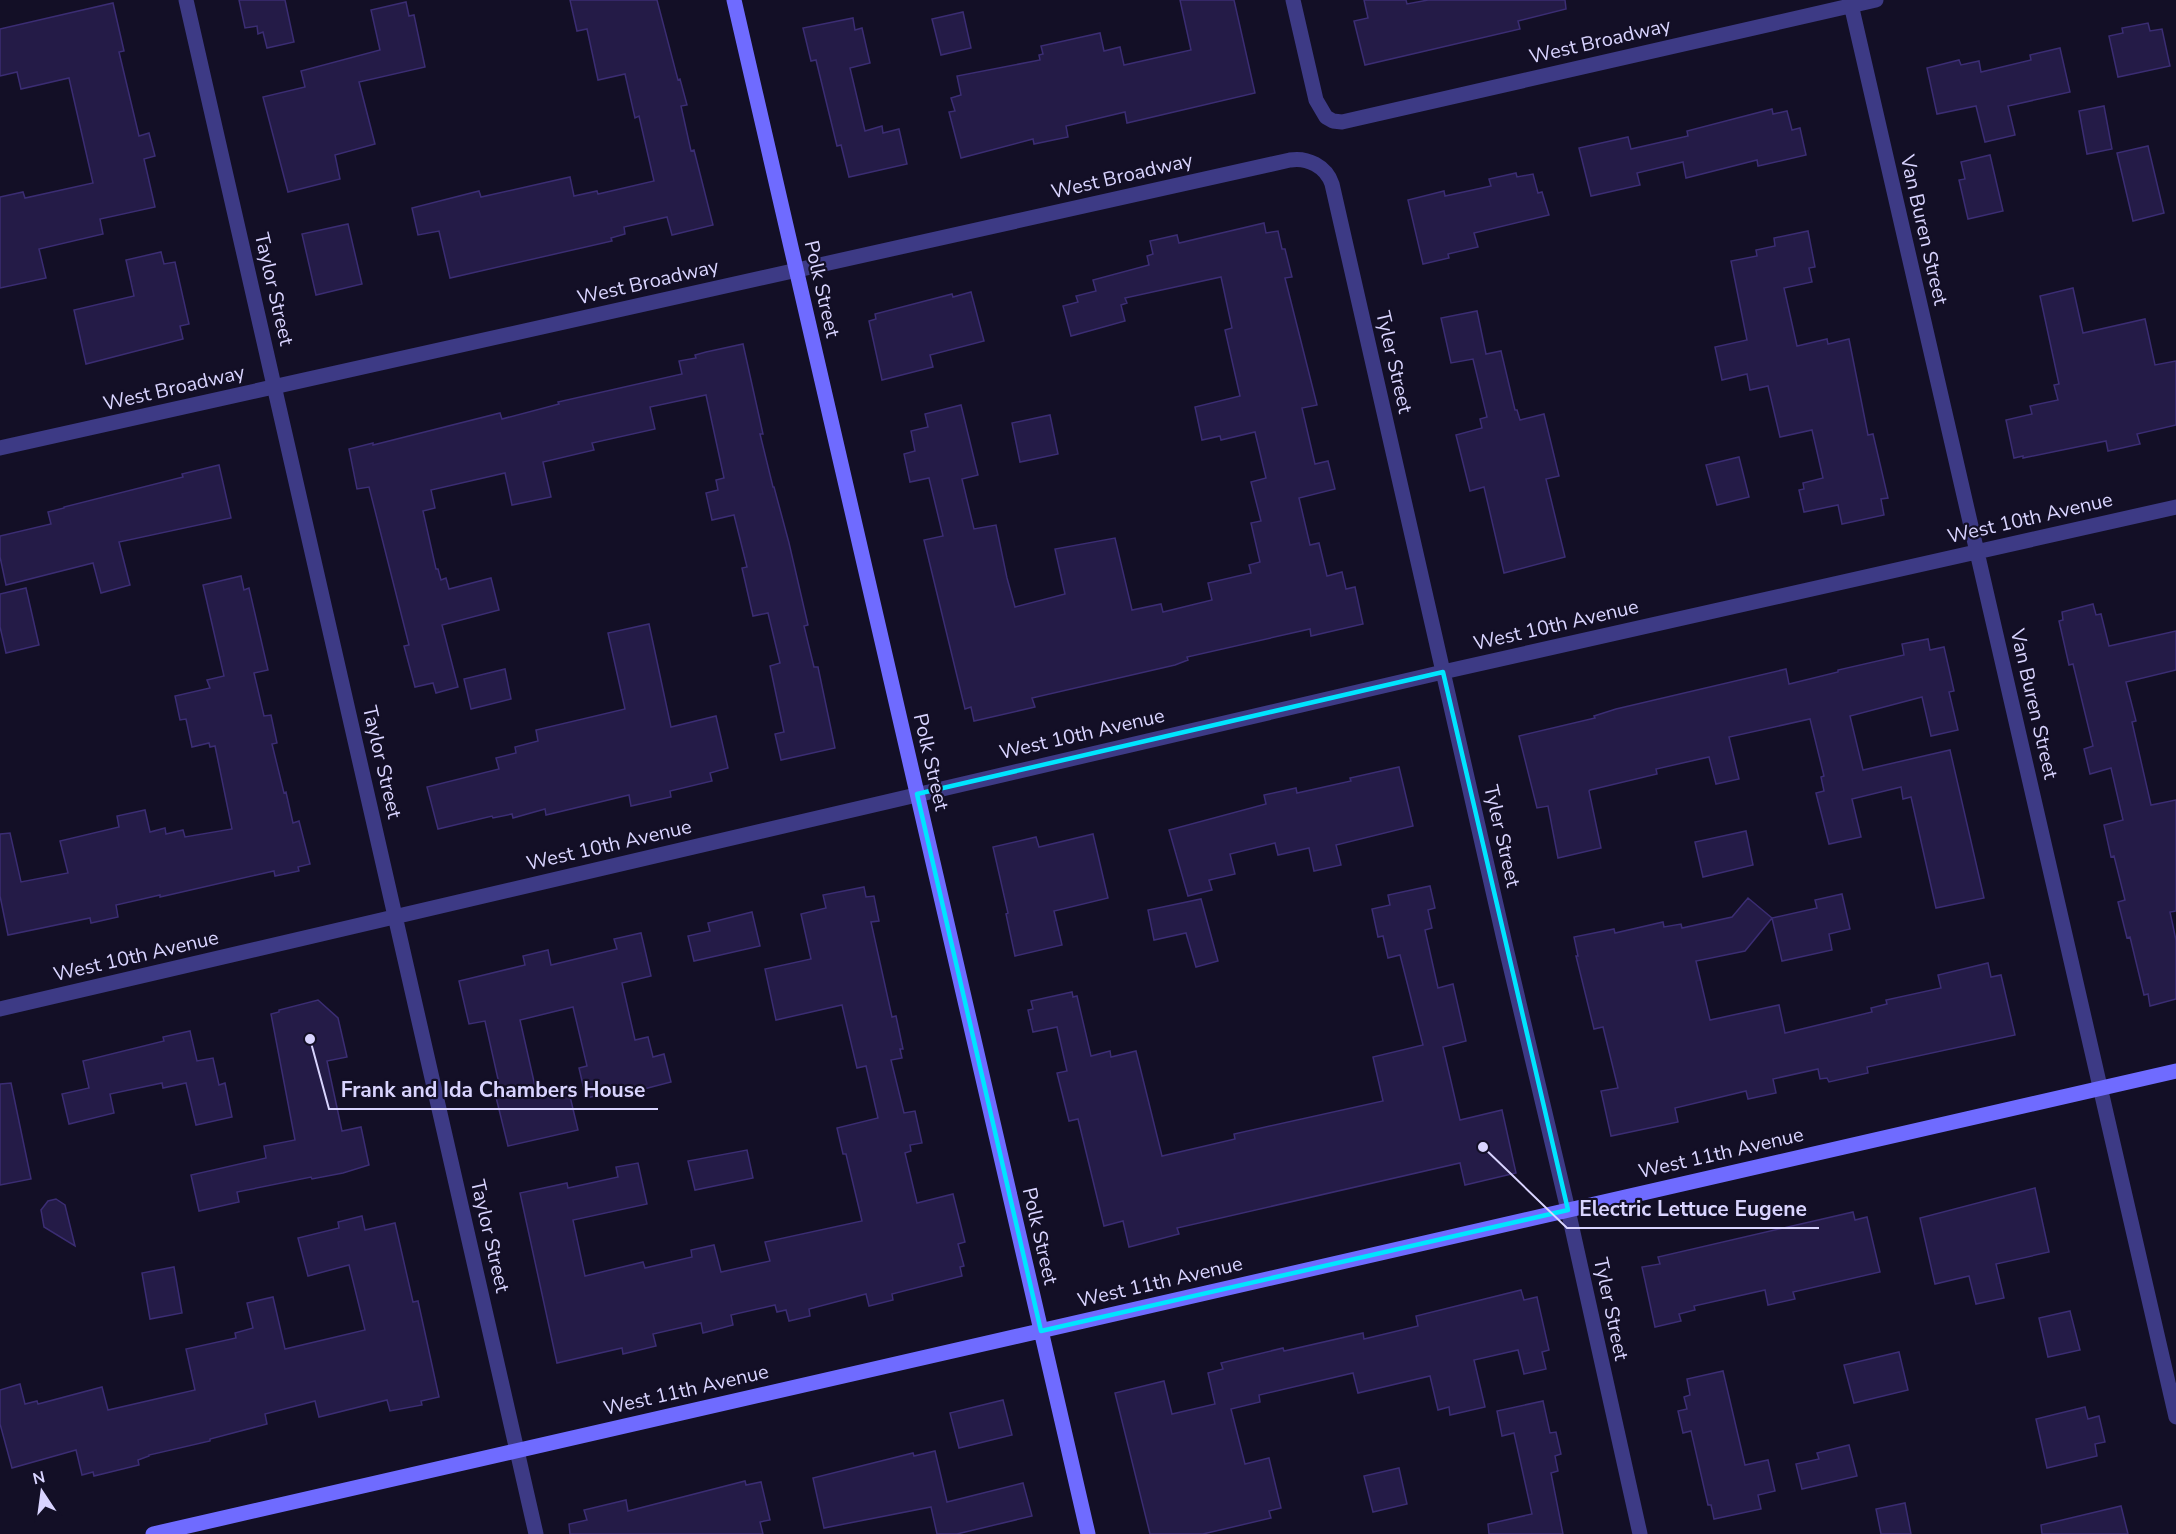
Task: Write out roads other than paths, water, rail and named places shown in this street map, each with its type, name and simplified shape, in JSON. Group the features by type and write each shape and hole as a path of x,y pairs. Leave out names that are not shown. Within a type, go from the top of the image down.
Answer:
{"main road":[{"name":"Polk Street","path":"734,0 1088,1534"},
{"name":"West 11th Avenue","path":"153,1534 2176,1071"}],"street":[{"name":"Taylor Street","path":"186,0 536,1534"},
{"name":"West Broadway","path":"1293,0 1319,109 1333,121 1342,122 1850,3 1876,0"},
{"name":"Van Buren Street","path":"1850,3 2176,1417"},
{"name":"West Broadway","path":"0,448 1290,160 1305,160"},
{"name":"Tyler Street","path":"1305,160 1326,172 1332,184 1568,1209 1640,1534"},
{"name":"West 10th Avenue","path":"0,1009 1443,672 2176,507"}],"place":[{"name":"Frank and Ida Chambers House","path":"310,1039"},
{"name":"Electric Lettuce Eugene","path":"1483,1147"}]}
